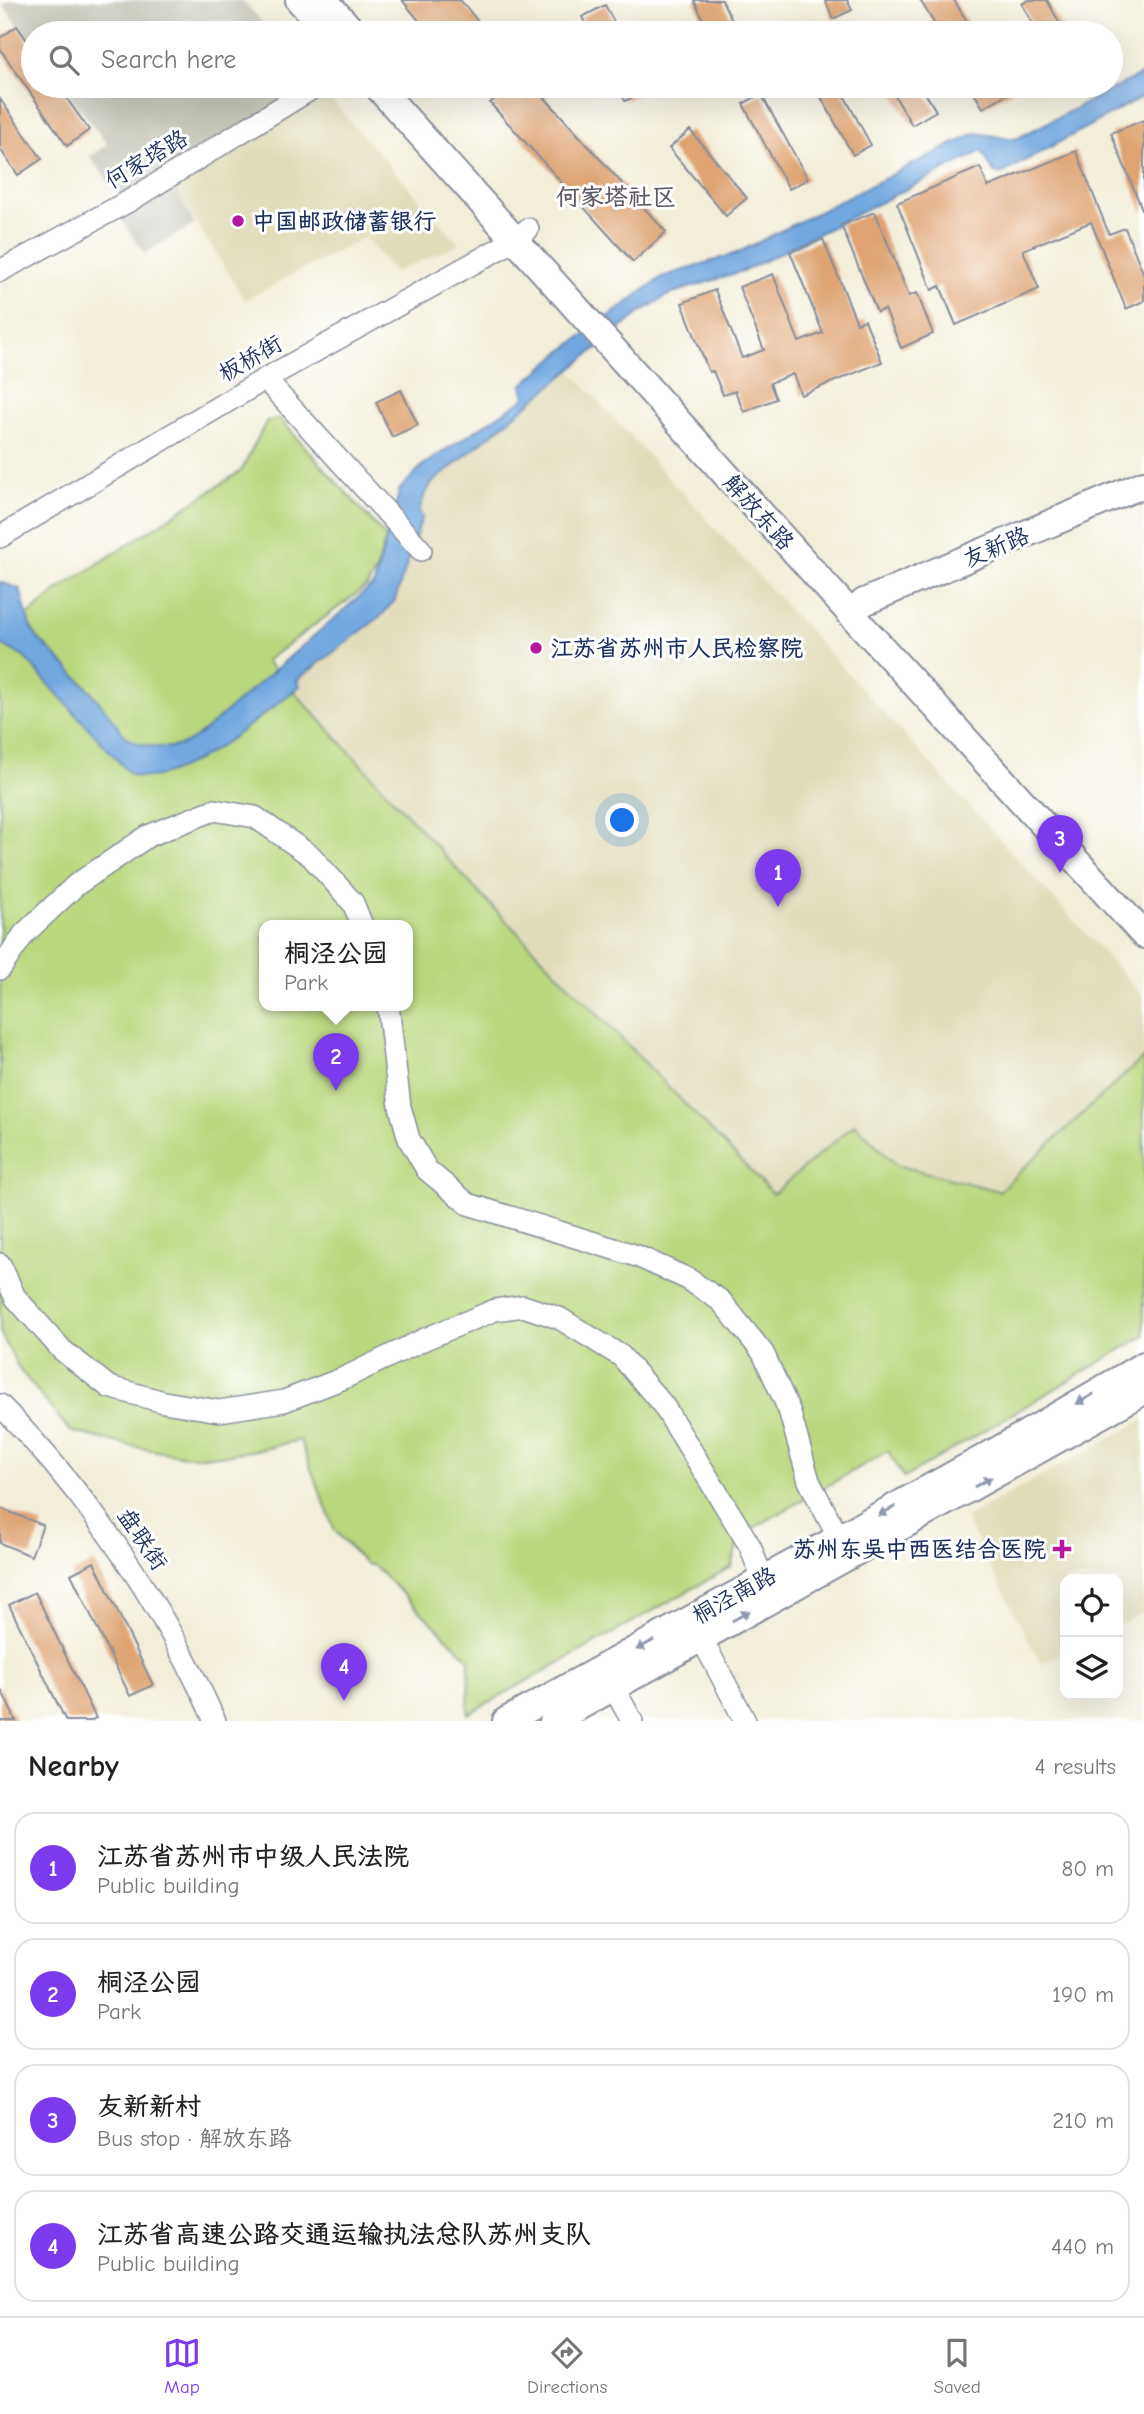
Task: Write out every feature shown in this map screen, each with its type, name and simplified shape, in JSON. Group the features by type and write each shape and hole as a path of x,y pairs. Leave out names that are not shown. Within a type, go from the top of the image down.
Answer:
{"main road":[{"path":"299,0 319,21"},
{"path":"324,0 343,21"},
{"name":"解放东路","path":"389,98 522,235 862,614 1144,935"},
{"name":"解放东路","path":"411,98 522,235"},
{"name":"友新路","path":"862,614 1144,484"},
{"name":"友新路","path":"862,614 1144,500"},
{"name":"解放东路","path":"862,614 1144,910"},
{"name":"桐泾南路","path":"843,1548 993,1453 1144,1365"},
{"name":"桐泾南路","path":"506,1721 608,1677 843,1548 1144,1391"},
{"name":"桐泾南路","path":"553,1721 608,1677"}],"street":[{"name":"何家塔路","path":"0,271 129,201 296,98"},
{"name":"板桥街","path":"0,537 265,379 522,235"},
{"path":"265,379 421,550"},
{"path":"0,969 24,934 86,877 148,836 214,810 255,817 311,856 354,903 360,920"},
{"path":"389,1011 400,1107 410,1139 427,1171 468,1204 637,1256 688,1279 721,1301 762,1353 789,1410 809,1481 843,1548"},
{"path":"0,1264 15,1297 62,1350 108,1387 164,1402 219,1411 284,1401 344,1378 425,1339 495,1310 523,1306 559,1318 621,1356 663,1405 750,1546 766,1590"},
{"name":"盘联街","path":"0,1405 74,1486 132,1567 194,1674 215,1721"},
{"path":"696,1629 745,1721"},
{"path":"608,1677 632,1721"}],"shaded area":[{"path":"10,0 242,0 261,21 21,21 21,29 3,5"},
{"path":"73,98 297,98 169,179 195,224 144,254 119,216 130,209 90,157 107,144"},
{"path":"299,98 330,98 459,244 394,273 365,237 245,300 168,178"},
{"path":"569,369 1144,997 1144,1057 999,1191 896,1165 855,1124 773,1195 480,894 293,691 300,686 297,681 382,615 395,600 422,518 419,512 424,496 432,483"},
{"name":"苏州东吴中西医结合医院","path":"1144,1419 1144,1612 1123,1623 1123,1574 1060,1574 1060,1654 1041,1664 965,1518"}],"green space":[{"path":"279,418 386,537 376,571 367,586 266,661 480,894 773,1194 855,1124 896,1165 999,1191 1144,1057 1144,1336 904,1478 888,1451 740,1536 731,1567 468,1714 469,1659 373,1565 365,1564 335,1531 300,1440 219,1456 186,1456 70,1431 19,1369 0,1332 0,631 26,617 61,588 241,471 266,422"}],"water":[{"path":"1144,73 1144,96 1001,174 994,173 982,151 746,270 670,294 641,312 432,483 419,511 422,517 395,600 382,615 297,680 300,686 265,714 194,762 148,777 130,774 25,658 0,643 0,582 20,589 30,626 37,637 90,690 126,737 145,745 181,745 205,730 374,584 400,489 423,465 525,398 522,385 558,354 662,277 737,253 975,133 1016,139 1096,98 1123,98 1123,84"}],"building":[{"path":"402,0 460,0 478,21 419,21"},
{"path":"694,0 722,0 732,21 704,21"},
{"path":"825,0 847,0 852,10 833,19"},
{"path":"920,0 954,0 967,21 933,21"},
{"path":"1029,0 1047,0 1058,21 1031,21 1022,4"},
{"path":"605,5 614,21 584,21 582,17"},
{"path":"17,26 21,32 21,79 0,49 0,38"},
{"path":"34,98 66,98 89,130 67,146"},
{"path":"496,98 545,98 666,232 633,262 490,103"},
{"path":"754,98 763,98 808,179 789,189 743,104"},
{"path":"822,98 846,98 871,145 853,155"},
{"path":"896,98 928,98 936,111 912,125"},
{"path":"977,98 1000,98 983,108"},
{"path":"0,99 42,159 18,175 0,149"},
{"path":"1144,120 1144,214 1111,133"},
{"path":"690,130 747,198 726,216 669,148"},
{"path":"1076,151 1109,234 1125,228 1144,275 1144,301 1126,309 1091,222 1023,250 1039,289 956,325 940,286 932,290 897,203 980,167 988,187"},
{"path":"875,212 909,296 917,293 933,334 901,348 885,309 877,312 841,225"},
{"path":"823,239 857,323 865,320 882,362 801,395 793,374 770,383 776,399 744,412 735,391 723,395 713,371 709,372 682,303 715,290 742,358 764,350 739,287 773,274 799,342 823,333 790,252"},
{"path":"401,390 418,425 392,437 376,402"},
{"path":"0,1508 43,1525 31,1556 0,1543"},
{"path":"94,1562 153,1685 130,1696 71,1574"},
{"path":"35,1592 96,1718 90,1721 66,1721 9,1605"},
{"path":"0,1687 16,1721 0,1721"}],"place":[{"name":"中国邮政储蓄银行","path":"238,221"},
{"name":"江苏省苏州市人民检察院","path":"536,648"},
{"name":"友新新村","path":"1060,873"},
{"name":"江苏省苏州市中级人民法院","path":"778,907"},
{"name":"桐泾公园","path":"336,1091"},
{"name":"苏州东吴中西医结合医院","path":"1062,1549"},
{"name":"江苏省高速公路交通运输执法总队苏州支队","path":"344,1701"}],"district":[{"name":"何家塔社区","path":"616,197"}]}
